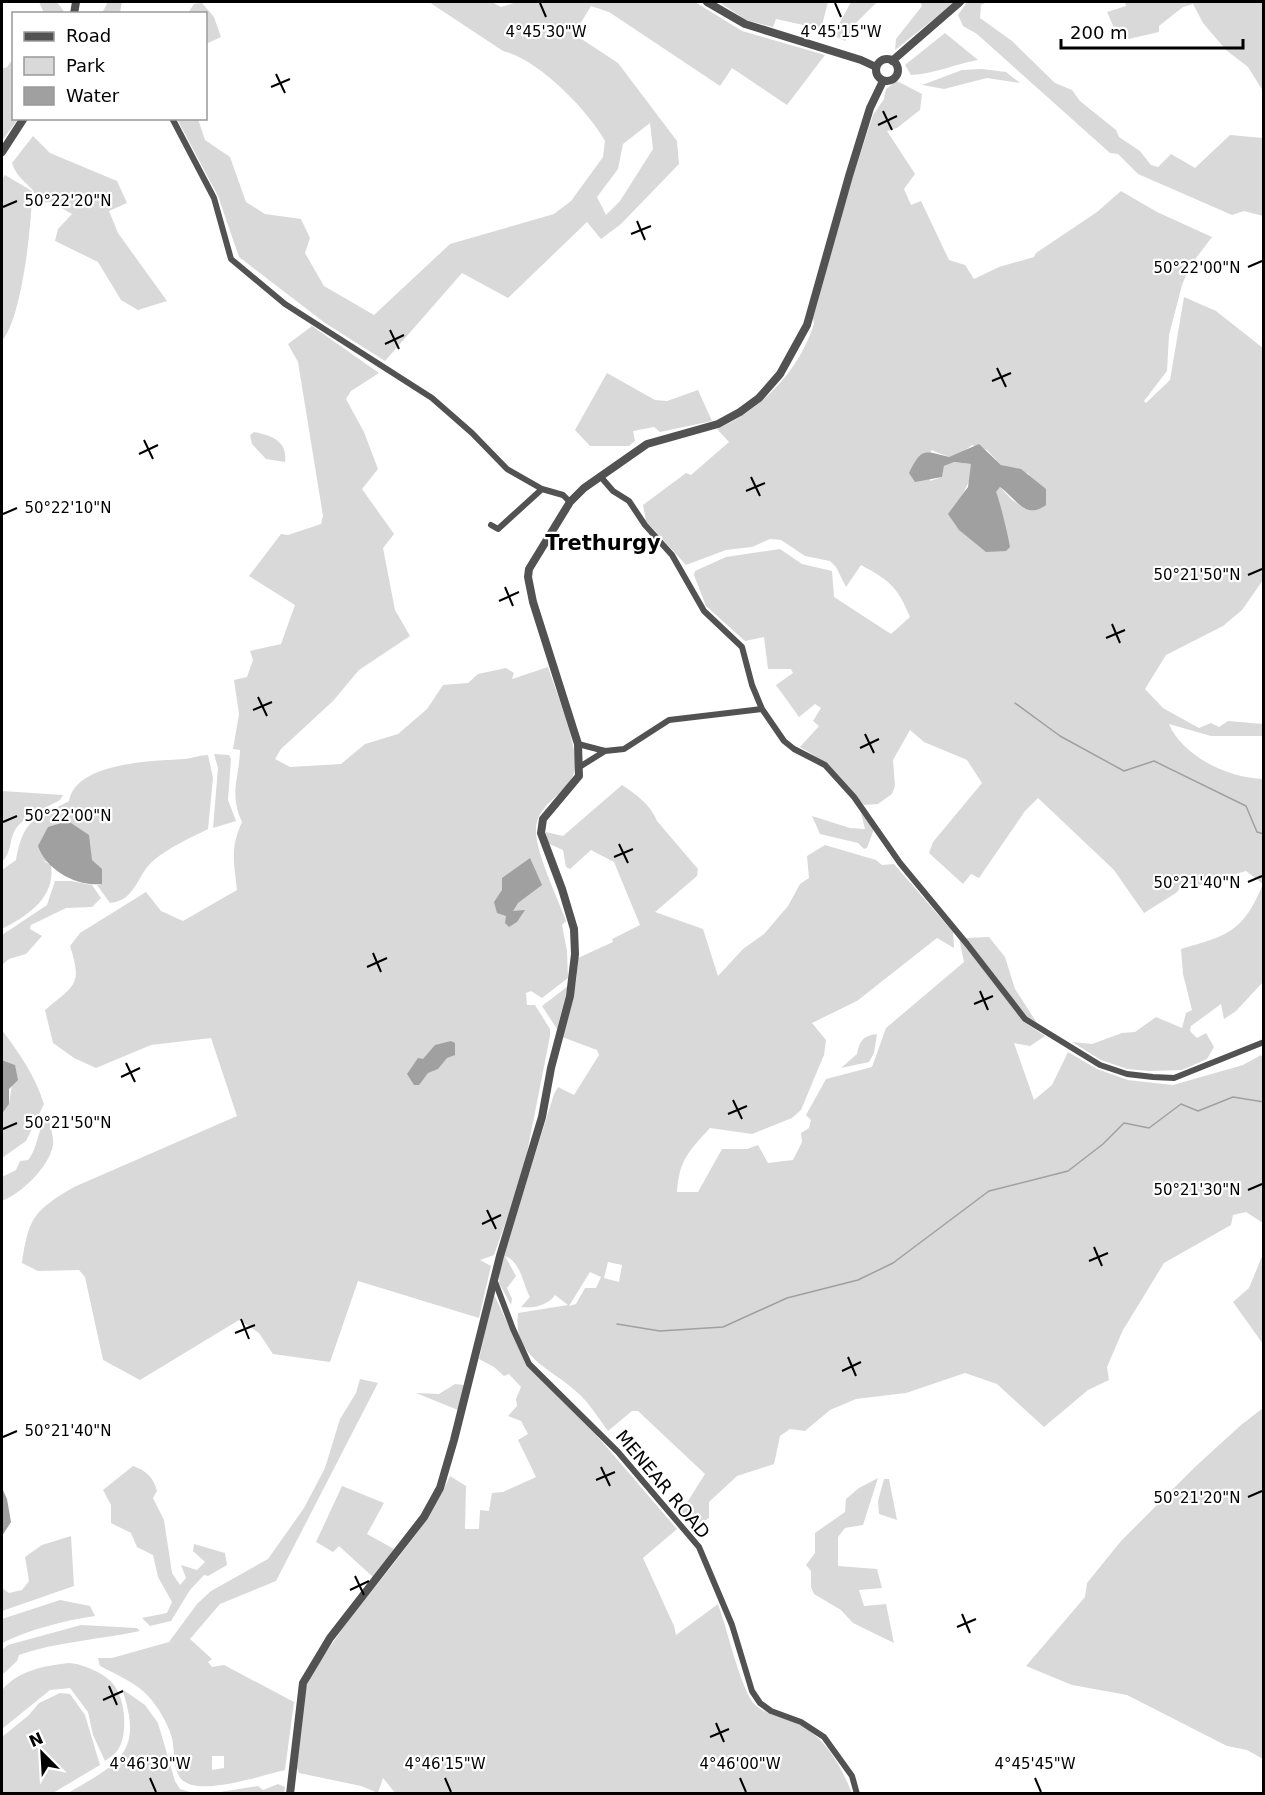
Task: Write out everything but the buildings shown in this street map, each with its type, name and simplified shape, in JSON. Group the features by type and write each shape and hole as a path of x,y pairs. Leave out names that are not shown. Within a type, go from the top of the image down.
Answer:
{"street":[{"path":"707,2 745,24 861,60 876,67"},
{"path":"892,61 898,70 893,80 883,81 878,78 876,67 880,62 892,61 960,2"},
{"path":"290,1794 303,1683 330,1638 406,1543 440,1488 494,1278 542,1117 573,978 574,929 562,888 543,842 542,825 547,814 574,785 580,766 578,744 533,602 528,577 534,560 570,502 600,476 647,444 718,424 733,416 759,398 780,374 807,326 870,108 883,81"},
{"path":"2,152 23,120"},
{"path":"173,120 214,198 231,259 285,304 426,394 472,433 507,469 542,489 563,495 570,502"},
{"path":"600,476 613,491 629,501 682,569 704,611 742,647 752,685 762,709 784,741 794,749 825,765 854,797 900,863 1025,1019 1100,1065 1127,1074 1153,1077 1174,1078 1263,1042"},
{"path":"491,525 498,529 542,489"},
{"path":"578,744 605,751 624,749 669,720 762,709"},
{"path":"580,766 605,751"},
{"name":"MENEAR ROAD","path":"494,1278 529,1364 618,1452 699,1547 732,1625 752,1690 760,1703 771,1711 801,1722 824,1737 852,1776 857,1794"}],"green space":[{"path":"39,2 57,2 64,12 44,12"},
{"path":"108,2 122,2 120,12 103,12"},
{"path":"429,2 492,2 501,7 517,2 695,2 742,31 825,55 787,105 732,68 720,86 609,12 591,6 574,34 618,63 677,141 679,164 621,224 601,239 587,222 508,298 462,273 385,361 325,323 239,257 218,196 178,120 198,120 205,140 230,157 246,202 265,214 301,219 310,238 305,253 324,286 374,315 450,244 554,214 571,201 603,157 605,141 587,115 561,87 517,56 503,51","holes":["650,123 653,149 620,201 606,215 597,197 618,169 623,144"]},
{"path":"719,2 828,2 821,29 776,19 773,27 746,20"},
{"path":"851,2 877,2 854,25 845,41 833,35"},
{"path":"920,2 955,2 895,50 896,39 922,6"},
{"path":"967,2 987,2 981,5 980,18 1012,41 1055,83 1072,90 1080,101 1116,130 1119,137 1140,151 1151,165 1158,167 1171,154 1195,168 1230,135 1263,138 1263,216 1244,211 1232,215 1138,174 1118,154 1110,153 977,34 963,26 958,15"},
{"path":"1125,2 1263,2 1263,91 1248,67 1226,50 1203,23 1193,4 1183,7 1159,26 1159,32 1120,41 1107,12 1126,6"},
{"path":"202,3 214,17 221,37 207,44 207,12 189,12 194,4"},
{"path":"945,33 978,60 911,75 905,65"},
{"path":"12,60 12,120 17,120 2,141 2,69"},
{"path":"982,69 1006,72 1020,83 987,78 944,89 922,85 962,70"},
{"path":"897,81 922,94 920,110 897,128 887,131 915,174 904,189 911,205 921,201 949,260 965,265 974,279 999,267 1034,257 1036,253 1097,212 1121,191 1157,212 1212,237 1190,266 1182,285 1169,335 1167,371 1144,401 1146,403 1170,380 1184,297 1216,311 1263,348 1263,580 1242,610 1223,626 1166,655 1145,689 1163,708 1199,728 1211,723 1219,727 1228,721 1263,724 1263,736 1211,736 1169,724 1185,746 1208,764 1236,775 1263,779 1263,884 1246,871 1196,886 1186,882 1176,893 1144,913 1114,870 1038,798 1025,811 979,878 971,874 963,884 929,853 933,842 982,783 967,760 924,742 910,730 893,760 895,786 892,794 878,804 864,805 825,762 800,747 819,726 813,721 821,708 815,704 799,717 776,685 793,673 791,669 768,669 764,637 745,641 706,606 694,575 695,571 726,557 780,549 802,564 832,571 834,597 891,634 910,617 901,598 891,585 861,565 846,587 836,567 830,561 805,556 781,540 770,539 752,547 726,550 686,565 646,521 643,505 686,473 691,475 729,442 717,429 749,411 764,399 789,373 799,357 814,324 813,318 852,179 873,115 884,99 886,89","holes":["972,445 987,450 1001,465 1029,474 1025,509 1000,487 995,492 1004,518 1009,547 963,494 972,475 971,464 953,462 944,466 942,477 930,481 931,450 949,457 963,452"]},
{"path":"33,136 50,153 117,181 127,203 109,211 118,233 167,301 138,310 121,300 98,262 55,241 58,229 72,214 51,202 39,203 12,163"},
{"path":"5,175 32,191 28,246 20,292 9,329 2,341 2,179"},
{"path":"312,326 379,373 351,391 346,399 364,432 378,469 362,489 394,534 383,548 395,610 410,636 359,670 333,701 281,749 275,759 290,767 341,764 365,744 398,734 427,709 443,685 468,683 478,674 506,668 514,673 512,679 548,667 570,733 575,769 567,785 541,812 536,830 539,850 566,921 562,925 567,951 568,978 542,998 531,991 526,993 527,1005 535,1005 550,1029 550,1036 523,1173 494,1255 480,1260 491,1266 479,1318 358,1281 330,1362 273,1354 259,1333 239,1320 140,1380 103,1360 85,1277 79,1270 38,1271 22,1263 27,1236 35,1217 41,1210 74,1187 237,1116 211,1038 151,1045 96,1068 74,1058 53,1043 45,1010 73,984 76,969 70,946 80,933 146,892 161,911 183,921 237,890 234,848 242,822 235,794 240,750 233,749 239,714 234,680 247,677 253,660 250,651 281,644 295,605 249,576 281,534 288,535 321,524 323,516 298,362 288,344"},
{"path":"607,373 655,400 667,401 698,390 712,421 660,432 654,427 633,431 635,441 629,446 590,446 575,430"},
{"path":"254,432 277,440 284,449 285,462 266,459 252,444 250,435"},
{"path":"214,754 229,755 231,759 228,800 236,821 213,828 218,768"},
{"path":"208,755 213,778 208,829 160,855 148,866 126,897 110,903 97,885 102,884 42,860 51,865 49,887 45,896 21,918 2,929 2,870 16,860 23,836 32,822 69,801 75,788 86,778 100,771 136,763"},
{"path":"622,785 642,800 698,869 697,876 655,912 703,929 718,976 743,949 764,934 788,906 800,884 809,878 807,856 825,845 876,860 882,865 894,864 953,932 954,948 937,938 857,1001 812,1023 826,1040 824,1055 801,1110 792,1118 752,1134 710,1128 686,1157 680,1172 677,1192 698,1192 722,1149 747,1149 758,1145 768,1163 793,1160 802,1142 801,1133 809,1128 811,1120 806,1115 826,1079 872,1067 886,1028 964,962 959,938 1024,1022 1045,1036 1030,1046 1014,1043 1034,1100 1052,1085 1068,1052 1097,1069 1128,1080 1173,1085 1243,1065 1261,1055 1263,1058 1263,1223 1246,1212 1233,1215 1231,1225 1164,1263 1123,1330 1107,1367 1109,1380 1088,1390 1044,1427 997,1384 965,1373 906,1393 856,1399 830,1410 805,1431 790,1429 780,1436 774,1464 737,1476 709,1502 709,1518 695,1527 677,1508 688,1501 705,1474 638,1411 632,1411 608,1431 583,1398 536,1361 521,1341 518,1313 568,1305 555,1295 540,1306 521,1307 530,1297 515,1263 505,1256 516,1276 507,1288 512,1299 511,1305 499,1283 500,1267 554,1094 558,1087 574,1095 599,1055 597,1050 562,1037 576,982 578,958 613,942 612,939 640,925 614,862 591,850 570,869 566,867 563,850 547,843 546,832 563,836","holes":["608,1262 622,1265 619,1282 604,1278","590,1272 601,1277 596,1288 585,1288 576,1304 569,1306"]},
{"path":"2,791 63,795 60,800 28,817 18,826 2,862"},
{"path":"861,813 874,829 867,848 864,849 858,843 820,834 812,816 850,828 865,829"},
{"path":"55,881 92,885 101,898 92,907 66,908 31,925 30,929 42,936 26,954 9,959 2,965 2,935 47,905"},
{"path":"1263,884 1263,982 1236,1011 1224,1019 1221,1004 1191,1026 1190,1031 1197,1038 1206,1033 1214,1047 1207,1059 1182,1070 1127,1069 1101,1060 1072,1042 1092,1044 1122,1033 1135,1032 1156,1017 1182,1028 1186,1013 1192,1010 1183,974 1181,949 1223,935 1241,922 1256,900"},
{"path":"989,937 1005,957 1015,989 1037,1023 1026,1017 966,938"},
{"path":"568,986 557,1029 542,1006"},
{"path":"2,1030 31,1074 44,1104 26,1141 2,1158 2,1114 9,1104 15,1065 2,1060"},
{"path":"877,1034 874,1053 869,1062 841,1068 857,1054 863,1039"},
{"path":"48,1117 53,1145 46,1162 26,1186 2,1201 2,1177 16,1170 20,1161 28,1160 32,1155 44,1121"},
{"path":"1263,1254 1263,1344 1233,1302 1249,1288"},
{"path":"494,1294 527,1366 573,1408 677,1529 643,1558 676,1635 718,1604 744,1685 754,1704 764,1711 800,1725 818,1738 832,1754 852,1793 396,1794 383,1778 378,1793 361,1786 299,1773 297,1768 300,1719 310,1678 347,1623 425,1521 450,1476 466,1486 465,1529 479,1529 480,1510 489,1511 492,1493 503,1492 536,1477 518,1440 528,1434 521,1421 508,1416 517,1406 516,1399 521,1387 509,1374 504,1376 494,1367 479,1359"},
{"path":"360,1379 378,1383 276,1581 220,1604 190,1639 212,1659 208,1662 212,1667 224,1665 294,1702 285,1770 220,1785 194,1785 185,1782 178,1773 171,1735 158,1709 137,1686 100,1666 98,1658 112,1658 169,1642 197,1604 211,1591 268,1559 304,1508 325,1468 340,1419 356,1393","holes":["212,1756 224,1756 224,1768 212,1770"]},
{"path":"455,1384 464,1385 458,1410 416,1393 439,1394"},
{"path":"1263,1408 1263,1759 1247,1750 1227,1746 1127,1695 1072,1685 1026,1666 1085,1597 1087,1583 1121,1541 1196,1466"},
{"path":"133,1466 149,1475 157,1491 153,1498 164,1520 172,1573 180,1585 186,1578 181,1565 197,1570 205,1562 193,1551 194,1544 225,1553 227,1565 208,1576 204,1575 190,1590 171,1621 150,1626 142,1618 167,1613 172,1602 158,1577 153,1555 137,1547 131,1533 111,1523 111,1505 103,1490"},
{"path":"878,1478 863,1525 845,1528 838,1537 838,1566 877,1569 882,1588 859,1590 864,1606 886,1604 894,1643 853,1623 841,1610 814,1594 811,1587 811,1571 806,1565 815,1553 815,1533 845,1512 846,1499 859,1488"},
{"path":"884,1479 889,1479 897,1520 879,1514 878,1501"},
{"path":"342,1486 384,1503 367,1534 394,1549 373,1577 339,1546 333,1552 316,1542"},
{"path":"71,1536 74,1586 2,1611 2,1588 9,1593 22,1590 29,1581 25,1557 42,1545"},
{"path":"60,1600 90,1606 95,1616 47,1626 2,1643 2,1619"},
{"path":"81,1625 137,1628 140,1631 34,1650 19,1655 17,1661 2,1675 2,1650 8,1645"},
{"path":"69,1663 87,1667 105,1677 114,1685 121,1698 124,1716 122,1741 117,1752 105,1761 93,1735 88,1712 70,1688 50,1690 2,1729 2,1690 9,1683 32,1670"},
{"path":"122,1689 145,1705 158,1723 175,1781 180,1789 193,1793 68,1793 101,1773 122,1754 128,1742 130,1728"},
{"path":"60,1693 70,1694 85,1715 100,1765 53,1793 2,1793 2,1737 29,1715 39,1703"},
{"path":"278,1784 285,1787 284,1793 214,1793 258,1786 263,1790"}],"water":[{"path":"979,444 1001,465 1021,469 1046,489 1046,505 1032,510 1021,506 1000,487 996,492 1010,547 1006,551 986,552 959,530 948,514 968,487 971,464 954,462 944,466 942,477 915,482 909,473 917,459 924,453 949,457"},
{"path":"68,821 89,835 92,860 102,869 102,884 73,880 55,869 42,855 38,846 48,827"},
{"path":"530,858 542,885 518,903 513,911 525,910 517,922 509,927 505,923 506,916 497,913 494,902 502,890 502,878"},
{"path":"451,1041 455,1043 455,1055 447,1058 438,1069 428,1073 419,1085 414,1085 407,1074 418,1058 423,1059 435,1045"},
{"path":"2,1060 15,1065 18,1080 9,1089 9,1104 2,1114"},
{"path":"2,1488 7,1499 11,1522 2,1536"}],"waterway":[{"path":"1015,703 1060,736 1124,771 1154,761 1246,806 1257,832 1264,834"},
{"path":"617,1324 660,1331 723,1327 787,1298 858,1280 893,1263 989,1191 1068,1171 1103,1144 1124,1123 1149,1128 1181,1104 1198,1111 1233,1097 1264,1102"}],"district":[{"name":"Trethurgy","path":"603,543"}]}
